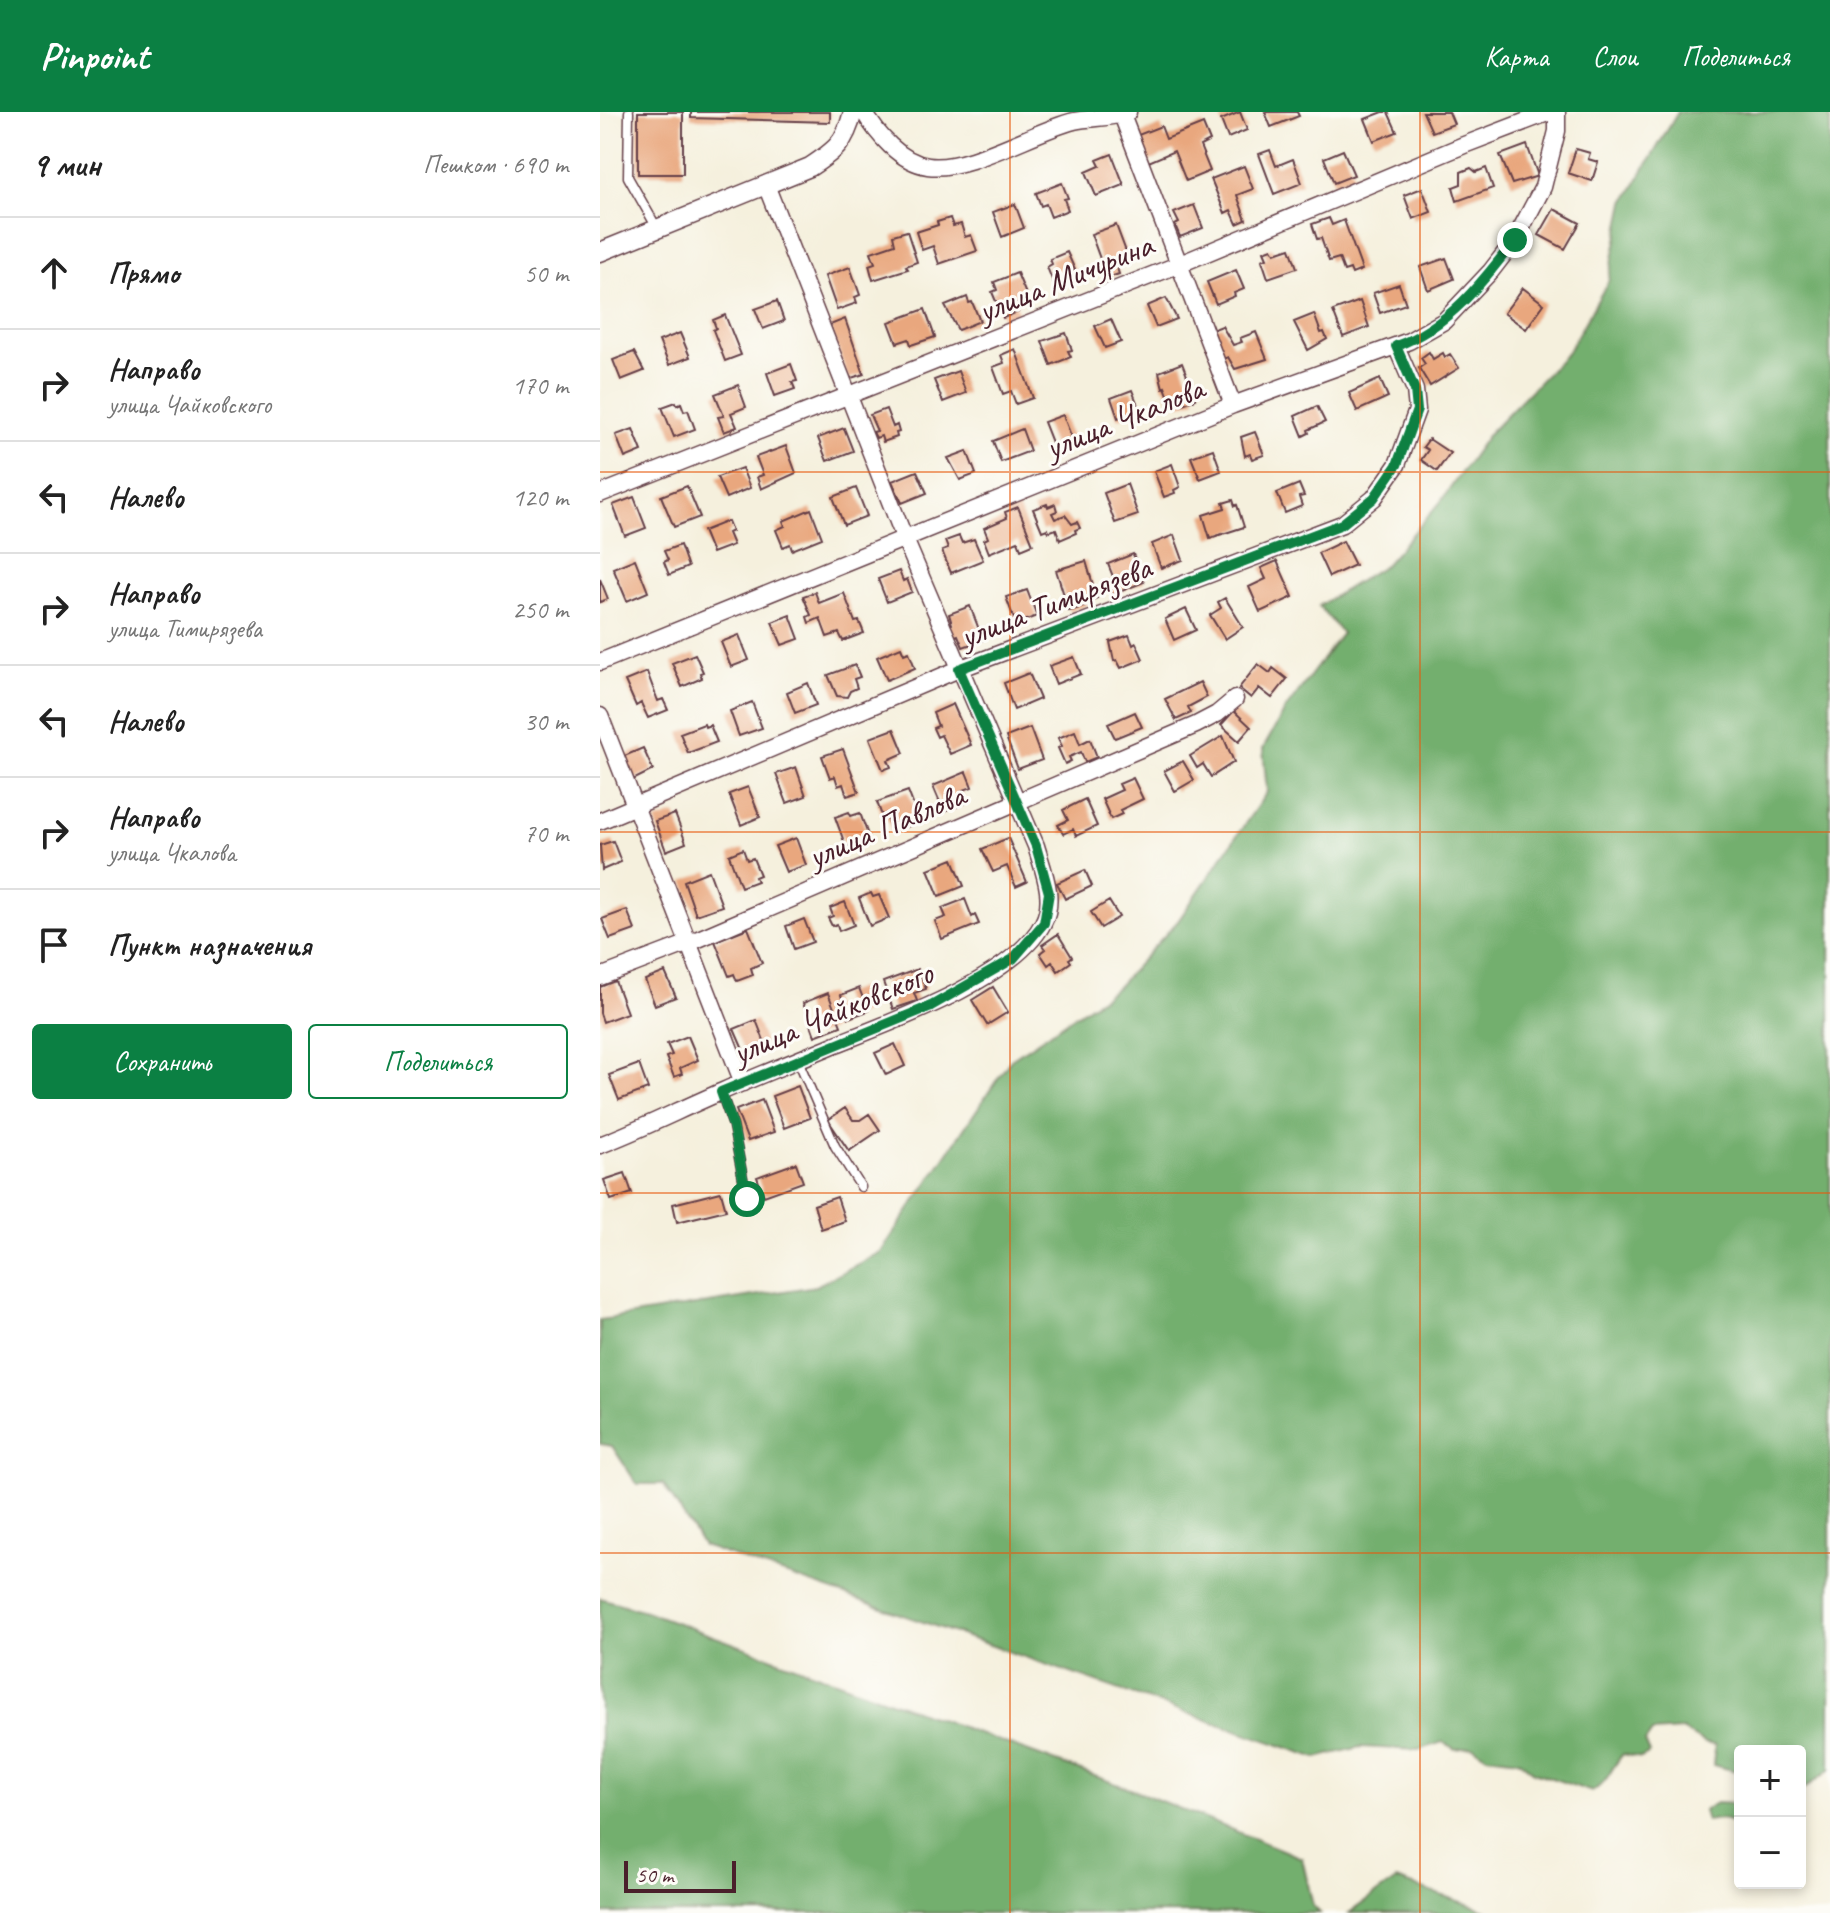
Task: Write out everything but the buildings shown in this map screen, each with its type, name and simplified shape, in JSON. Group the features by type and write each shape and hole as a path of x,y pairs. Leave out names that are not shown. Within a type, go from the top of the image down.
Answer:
{"street":[{"path":"600,252 810,167 833,152 847,136 853,112"},
{"path":"864,112 873,127 896,151 929,166 962,162 1074,121 1125,113 1233,405"},
{"name":"улица Мичурина","path":"600,494 1180,264 1550,112"},
{"name":"улица Чкалова","path":"600,662 1233,405 1396,346 1444,321 1515,240 1543,187 1557,131 1557,112"},
{"path":"766,185 904,537 1016,802"},
{"name":"улица Тимирязева","path":"600,821 959,669 1342,524 1374,498 1397,465 1417,410 1415,390 1396,346"},
{"name":"улица Павлова","path":"600,977 689,943 1196,725 1217,714 1235,699"},
{"path":"600,716 743,1083"},
{"name":"улица Чайковского","path":"600,1145 931,1006 1013,959 1044,923 1049,893 1036,846 1016,802"}],"lane":[{"path":"629,112 628,177 658,229"},
{"path":"798,1060 835,1146 861,1187"},
{"path":"721,1092 733,1126 747,1199"}],"green space":[{"path":"1678,112 1830,112 1830,1770 1806,1788 1806,1745 1734,1745 1734,1770 1713,1765 1715,1745 1704,1743 1682,1730 1652,1732 1645,1742 1650,1753 1641,1758 1623,1754 1606,1779 1592,1792 1534,1772 1519,1760 1487,1756 1473,1747 1455,1749 1443,1742 1419,1750 1360,1747 1317,1758 703,1546 663,1484 637,1484 612,1446 600,1444 600,1320 816,1286 881,1252 1011,1059 1116,988 1178,921 1267,792 1263,749 1285,710 1342,633 1319,606 1386,564 1439,504 1489,433 1567,353 1608,282 1625,202"},
{"path":"600,1598 645,1611 1141,1793 1302,1858 1313,1906 1320,1913 600,1913"},
{"path":"1716,1803 1734,1804 1734,1823 1715,1819 1706,1821 1703,1811"},
{"path":"1396,1880 1494,1913 1349,1913"}],"route":[{"path":"747,1199 733,1126 721,1092 931,1006 1013,959 1044,923 1049,893 1036,846 959,669 1342,524 1374,498 1397,465 1417,410 1415,390 1396,346 1444,321 1515,240"}]}
